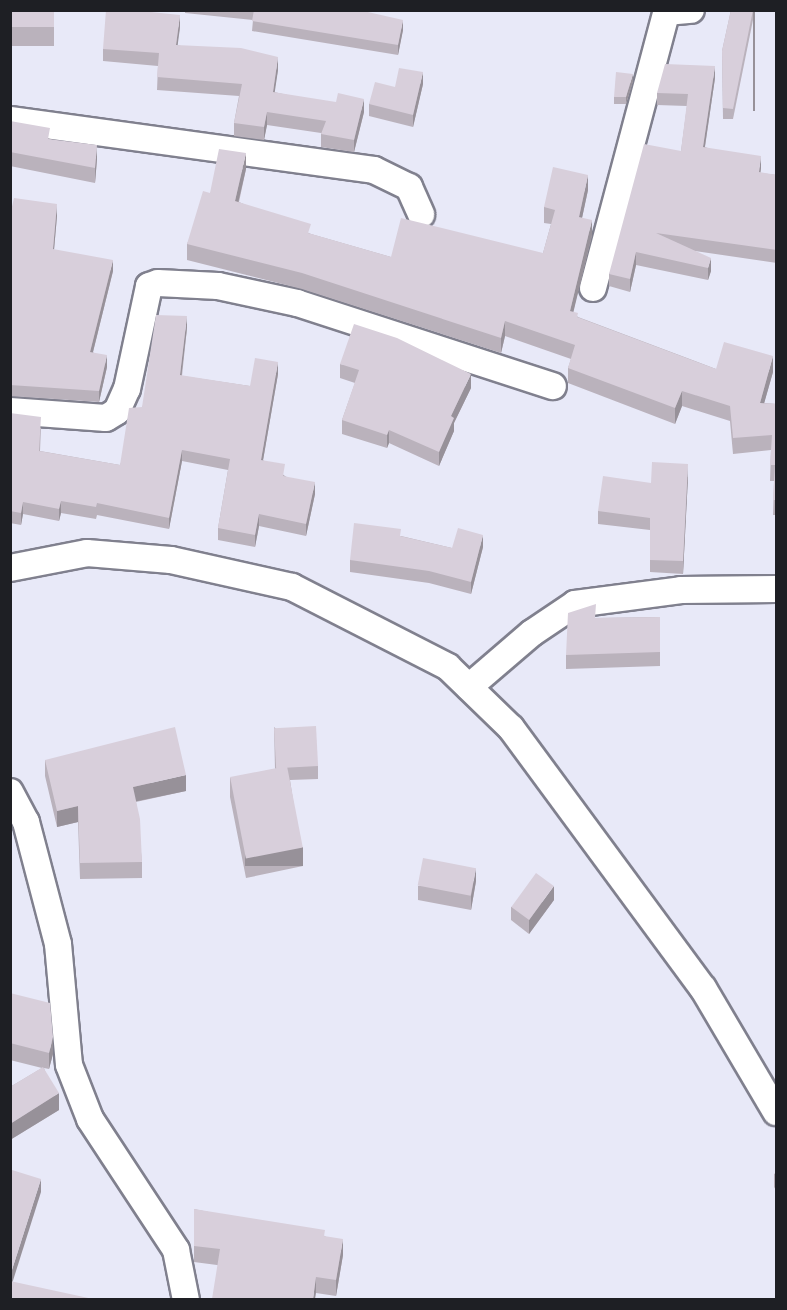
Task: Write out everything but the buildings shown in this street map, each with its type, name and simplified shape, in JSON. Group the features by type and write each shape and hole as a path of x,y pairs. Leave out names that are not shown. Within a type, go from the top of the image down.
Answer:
{"street":[{"path":"594,288 675,11"},
{"path":"10,120 374,170 409,187 421,214"},
{"path":"10,411 106,418 117,411 127,389 149,286 158,283 218,286 297,303 553,386"},
{"path":"10,568 87,553 171,560 292,587 448,667 512,728 703,988 777,1112"},
{"path":"469,687 532,633 575,604 681,590 777,589"},
{"path":"10,792 26,822 58,944 69,1065 90,1119 176,1250 186,1299"}]}
